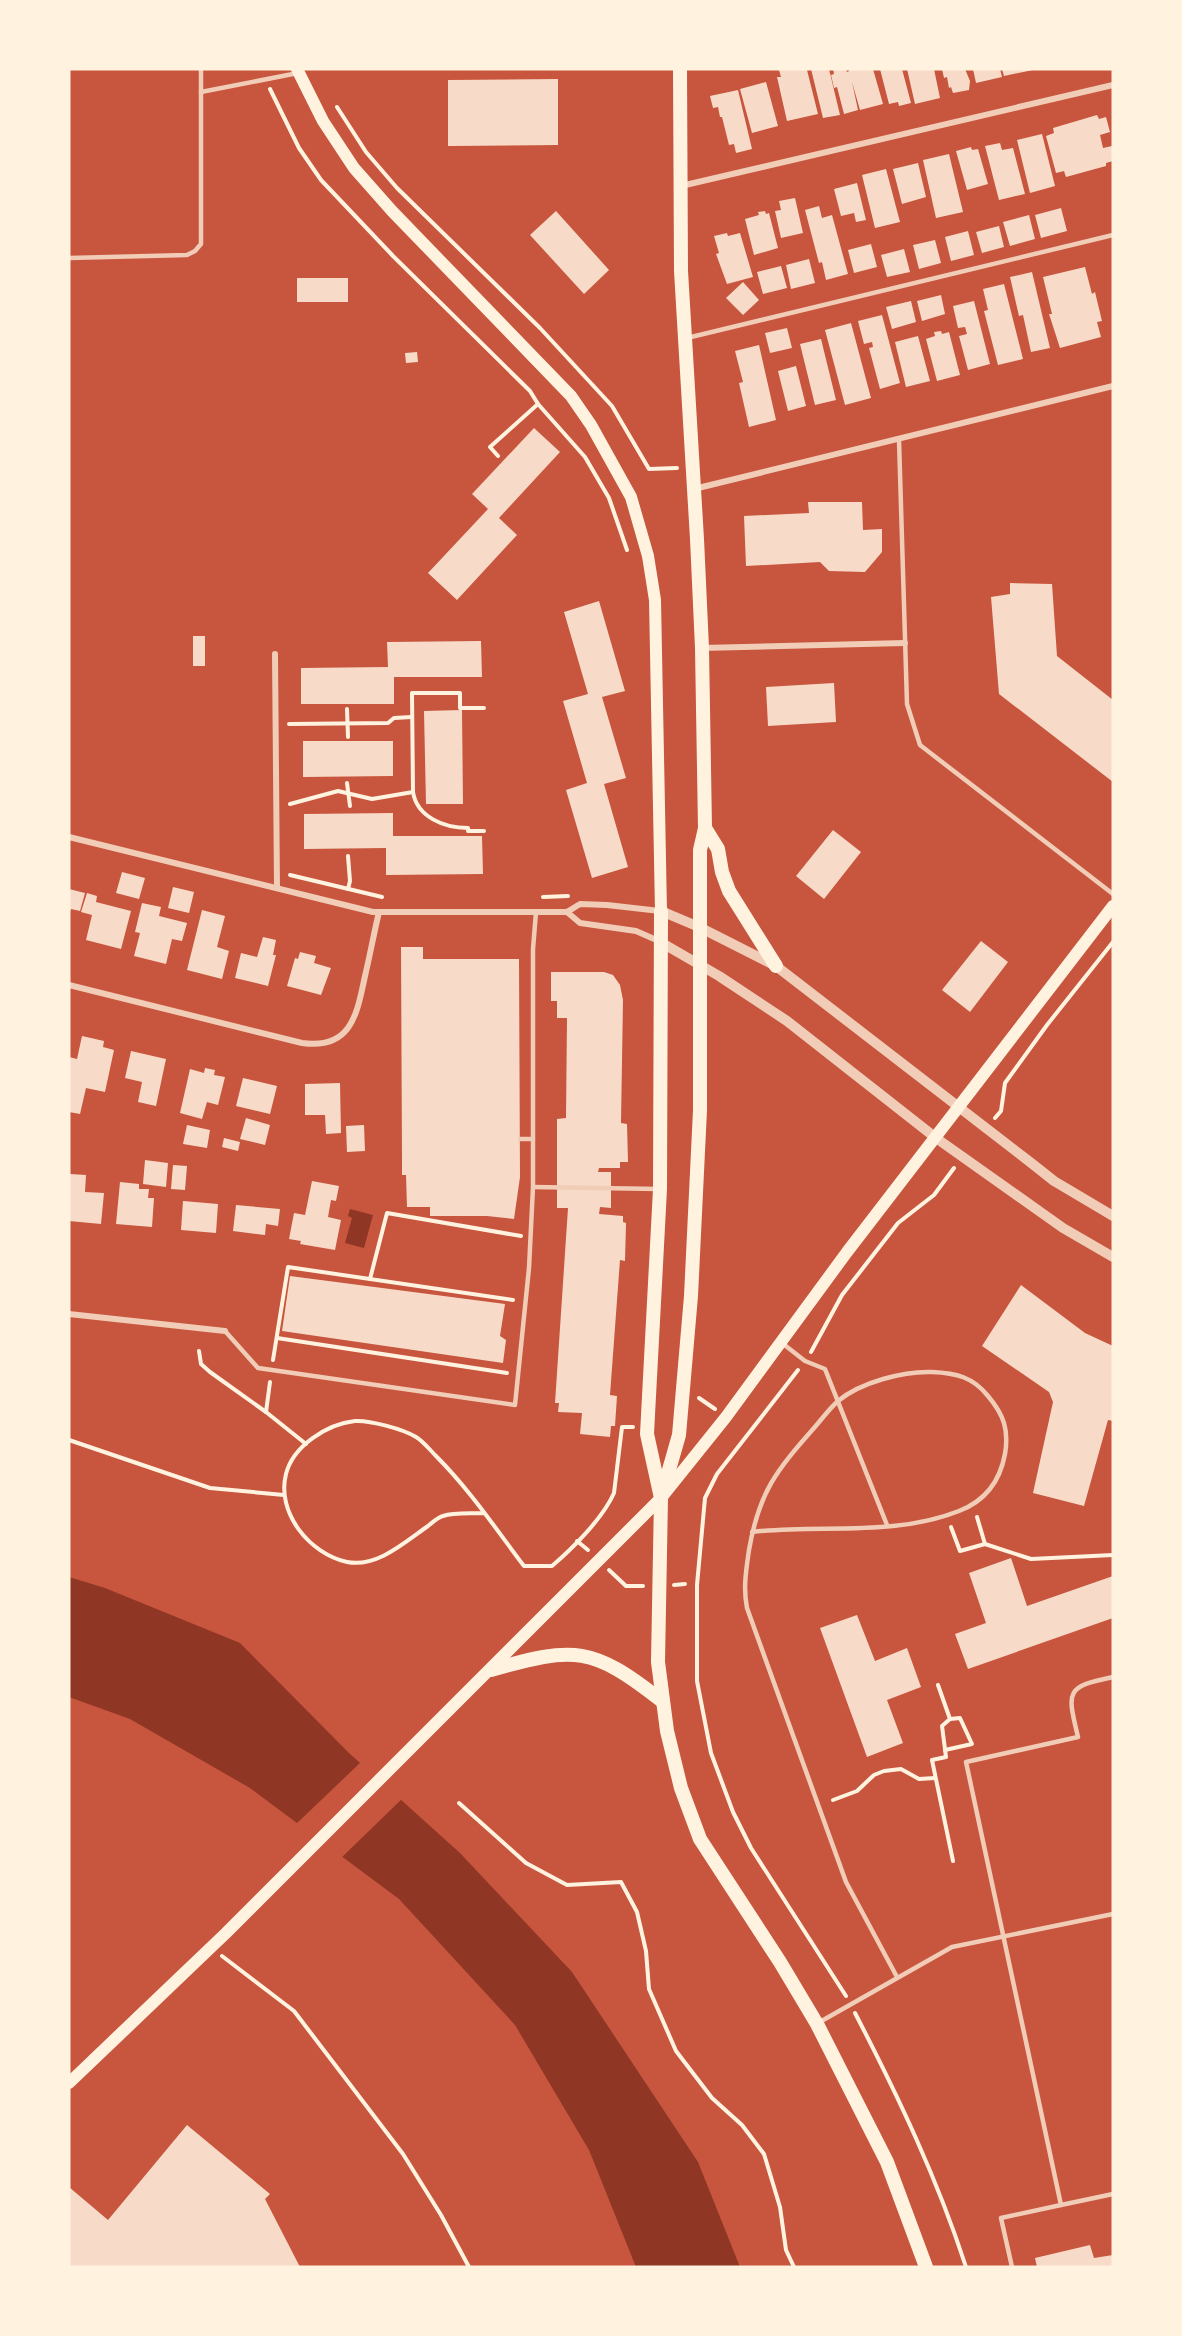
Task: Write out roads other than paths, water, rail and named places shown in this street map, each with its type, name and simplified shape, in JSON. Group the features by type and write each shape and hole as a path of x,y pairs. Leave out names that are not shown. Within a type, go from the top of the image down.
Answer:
{"main road":[{"path":"680,69 684,338 702,648 705,828 699,850 699,1121 691,1296 679,1435 662,1498 658,1662 662,1701 677,1774 699,1839 780,1962 817,2024 887,2162 926,2267"},
{"path":"298,71 322,121 354,168 392,211 571,396 604,447 631,497 648,556 655,600 662,943 660,1189 647,1434 662,1498"},
{"path":"705,828 718,849 722,872 729,891 776,966"},
{"path":"69,2083 226,1933 662,1498 726,1417 780,1342 1113,906"},
{"path":"491,1670 536,1657 561,1654 583,1656 621,1670 662,1701"}],"street":[{"path":"680,186 1113,85"},
{"path":"694,489 1113,387"},
{"path":"702,648 905,643"},
{"path":"275,654 277,888"},
{"path":"69,837 379,912 567,912 580,904 617,905 661,911 699,927 776,966 1054,1180 1113,1216"},
{"path":"69,985 302,1043 324,1043 343,1033 356,1016 379,912"},
{"path":"567,912 580,923 636,931 662,943 719,976 787,1021 936,1138 1063,1228 1113,1257"},
{"path":"69,1314 225,1331"}],"lane":[{"path":"69,258 187,255 201,244 201,69"},
{"path":"201,92 298,71"},
{"path":"684,338 1113,235"},
{"path":"899,440 907,704 920,745 1113,894"},
{"path":"225,1331 258,1368 515,1405 526,1301 533,1187 533,949 536,912"},
{"path":"520,1139 533,1139"},
{"path":"533,1187 660,1189"},
{"path":"780,1342 805,1361 825,1369 887,1525"},
{"path":"752,1532 781,1528 837,1530 918,1524 961,1511 988,1494 1002,1469 1008,1436 999,1409 981,1386 955,1373 920,1372 887,1378 839,1400 784,1462 766,1491 753,1524 744,1578 744,1593 750,1617 846,1882 897,1977"},
{"path":"1062,2205 966,1762 1078,1737 1071,1706 1073,1692 1084,1683 1113,1677"},
{"path":"817,2024 952,1947 1113,1914"},
{"path":"1012,2267 1001,2218 1113,2194"}]}
